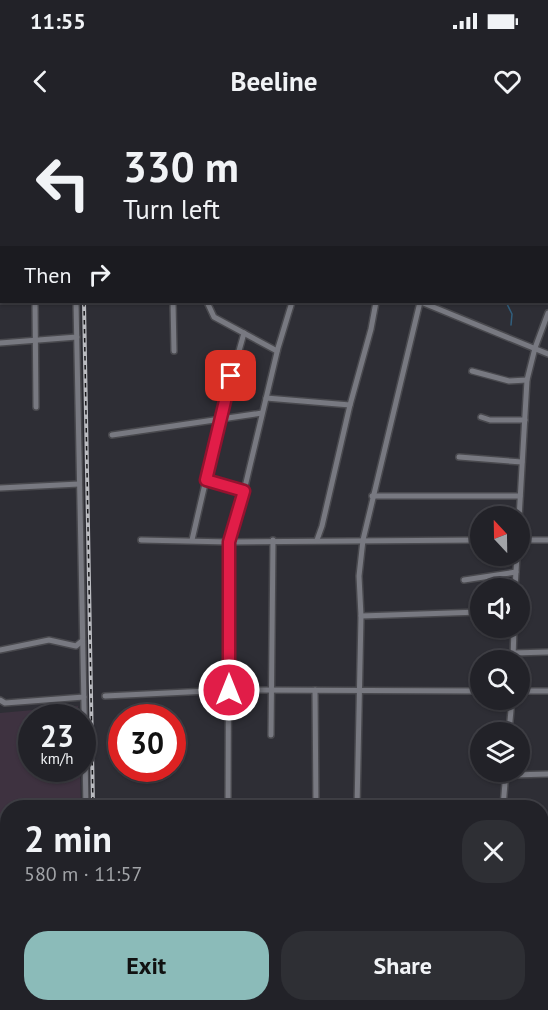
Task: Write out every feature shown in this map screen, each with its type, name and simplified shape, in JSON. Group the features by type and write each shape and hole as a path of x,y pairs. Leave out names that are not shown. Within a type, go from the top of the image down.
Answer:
{"street":[{"path":"35,303 36,407"},
{"path":"76,303 86,800"},
{"path":"173,303 174,351"},
{"path":"207,303 214,317 277,351"},
{"path":"228,800 229,542 244,491 277,351 292,303"},
{"path":"317,540 371,329 375,303"},
{"path":"357,800 361,616 359,576 363,540 421,303"},
{"path":"423,303 548,354"},
{"path":"520,506 527,380 535,348 548,313"},
{"path":"192,540 220,419 244,333"},
{"path":"0,343 76,337"},
{"path":"472,371 509,381 527,380"},
{"path":"266,398 350,405"},
{"path":"112,435 262,413"},
{"path":"481,417 490,420 525,420"},
{"path":"459,457 522,462"},
{"path":"206,480 244,491"},
{"path":"0,488 79,484"},
{"path":"372,496 520,496"},
{"path":"141,540 229,542 470,540"},
{"path":"271,735 273,540"},
{"path":"530,540 548,540"},
{"path":"516,566 516,578"},
{"path":"464,580 516,572"},
{"path":"361,616 470,612"},
{"path":"0,650 49,640 76,646 82,641"},
{"path":"530,653 548,652"},
{"path":"105,696 229,690 470,691"},
{"path":"315,690 316,800"},
{"path":"530,691 548,691"},
{"path":"0,700 5,703 84,697"},
{"path":"530,775 548,774"},
{"path":"504,800 505,782"}],"shaded area":[{"path":"18,711 18,782 80,782 81,800 0,800 0,713"}],"waterway":[{"path":"506,303 512,314 511,325"}],"railway":[{"path":"84,303 93,800"}],"route":[{"path":"229,690 229,542 244,491 206,480 231,376"}]}
